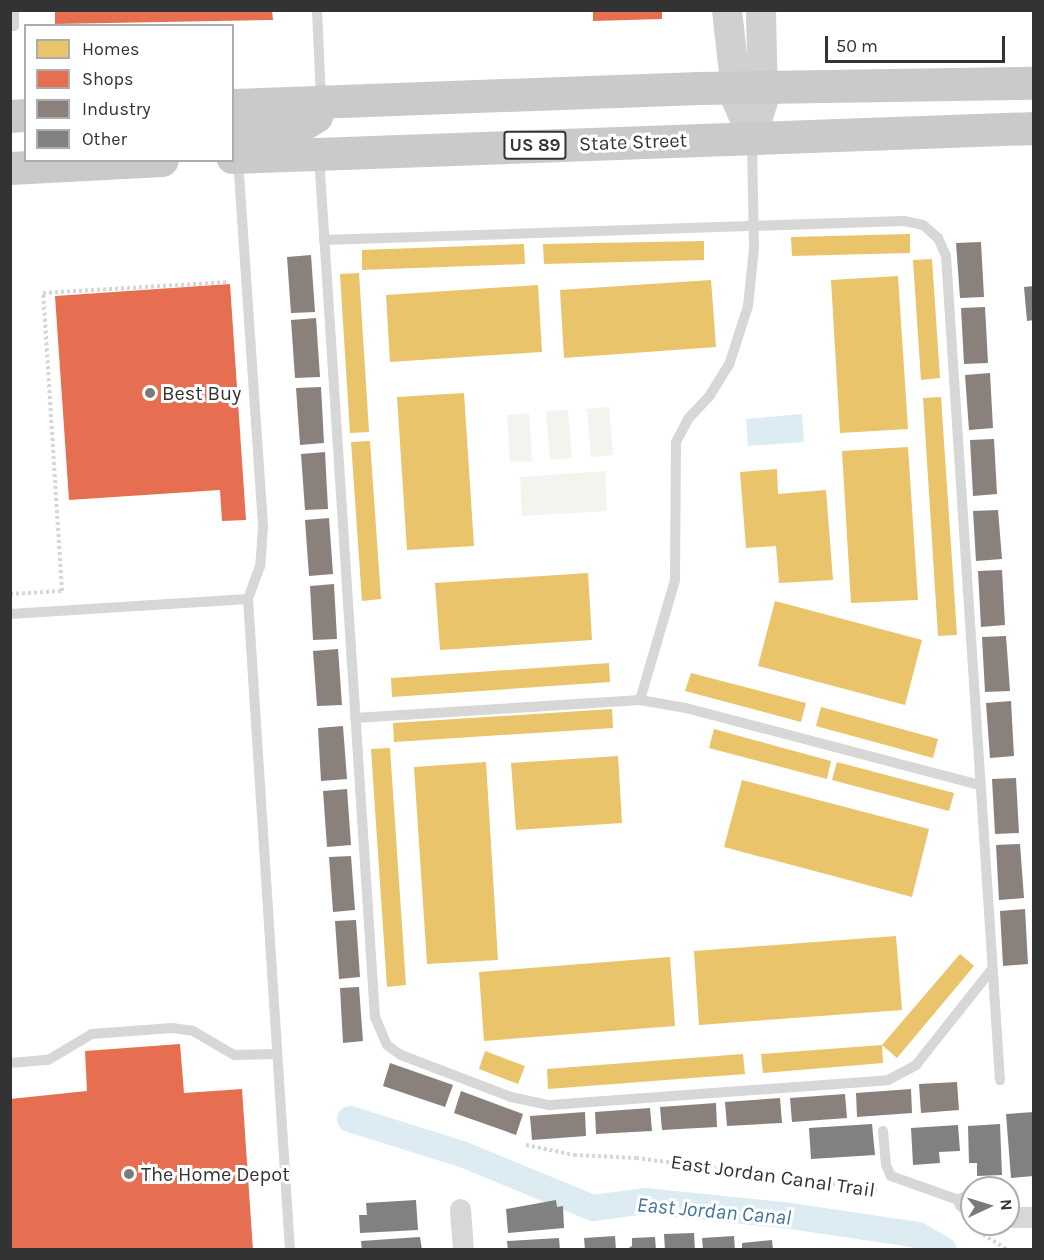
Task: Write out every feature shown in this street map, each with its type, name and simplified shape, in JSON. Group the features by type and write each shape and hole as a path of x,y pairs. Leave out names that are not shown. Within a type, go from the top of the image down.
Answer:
{"main road":[{"path":"234,105 749,87 1034,84"},
{"path":"234,148 300,126 316,116 321,101"},
{"name":"State Street","path":"234,148 318,153 1034,128"},
{"path":"23,166 116,162"}],"street":[{"path":"727,10 749,87"},
{"path":"752,137 749,87 761,10"},
{"path":"460,1209 463,1250"}],"lane":[{"path":"10,26 14,26 14,10"},
{"path":"317,10 321,101"},
{"path":"640,700 675,580 676,442 688,419 720,381 736,348 752,281 754,226 752,137"},
{"path":"234,148 246,281 263,547 248,599 290,1250"},
{"path":"318,153 375,1017 382,1038 400,1055 511,1097 550,1105 888,1080 916,1065 992,969"},
{"path":"324,240 914,222 931,231 943,247 1000,1080"},
{"path":"10,614 248,599"},
{"path":"355,718 640,700 686,708 980,785"},
{"path":"10,1063 48,1060 92,1034 172,1028 193,1031 234,1055 277,1054"},
{"path":"883,1131 886,1165 891,1176 960,1207"}],"path":[{"path":"10,594 62,591 43,293 246,281"},
{"name":"East Jordan Canal Trail","path":"526,1145 574,1155 664,1161 883,1191"},
{"path":"993,1236 1008,1250"}],"shaded area":[{"path":"609,407 613,455 591,457 587,409"},
{"path":"568,410 572,458 550,460 546,411"},
{"path":"529,413 532,461 510,462 507,415"},
{"path":"802,414 804,442 748,446 746,419"},
{"path":"605,471 607,511 522,516 520,477"}],"building: Homes":[{"path":"910,234 910,253 792,256 791,237"},
{"path":"704,241 704,260 544,264 543,244"},
{"path":"524,244 525,264 362,270 362,250"},
{"path":"932,259 940,378 921,380 913,260"},
{"path":"359,273 369,432 350,433 340,274"},
{"path":"898,276 908,429 840,433 831,280"},
{"path":"711,280 716,347 564,358 560,290"},
{"path":"538,285 542,352 390,362 386,295"},
{"path":"464,393 474,546 407,550 397,397"},
{"path":"941,397 957,635 938,636 923,398"},
{"path":"370,441 381,599 362,601 351,442"},
{"path":"908,447 918,600 851,603 842,451"},
{"path":"777,469 778,494 826,490 833,580 779,583 776,546 746,548 740,472"},
{"path":"588,573 592,640 440,650 435,583"},
{"path":"775,601 922,640 905,705 758,666"},
{"path":"609,663 610,682 392,697 391,678"},
{"path":"691,673 806,703 801,722 685,691"},
{"path":"821,707 938,739 933,758 816,726"},
{"path":"612,709 613,728 394,742 393,723"},
{"path":"714,729 831,761 827,779 709,748"},
{"path":"390,748 406,985 387,987 371,749"},
{"path":"618,756 622,823 516,830 511,763"},
{"path":"486,762 498,960 427,964 414,767"},
{"path":"837,762 954,793 949,811 832,780"},
{"path":"742,780 929,829 912,897 724,847"},
{"path":"896,936 902,1010 699,1025 694,951"},
{"path":"960,954 974,966 897,1058 882,1045"},
{"path":"670,957 675,1026 484,1041 479,972"},
{"path":"882,1045 883,1063 763,1073 761,1054"},
{"path":"485,1051 525,1066 518,1084 479,1069"},
{"path":"743,1054 745,1074 548,1089 547,1069"}],"building: Shops":[{"path":"55,10 272,10 273,20 55,24"},
{"path":"593,10 662,10 662,19 593,21"},
{"name":"Best Buy","path":"230,284 246,520 222,521 220,490 69,500 55,296"},
{"name":"The Home Depot","path":"180,1044 184,1093 242,1089 253,1250 10,1250 10,1099 87,1091 85,1051"}],"building: Industry":[{"path":"981,242 984,297 960,298 956,243"},
{"path":"311,255 315,312 291,313 287,257"},
{"path":"985,307 988,363 964,364 961,308"},
{"path":"316,318 320,377 295,378 291,320"},
{"path":"990,373 993,428 969,430 965,375"},
{"path":"321,387 324,443 300,445 296,388"},
{"path":"994,439 997,494 973,496 970,440"},
{"path":"325,452 328,509 305,510 301,454"},
{"path":"998,510 1002,559 976,561 973,511"},
{"path":"329,518 333,574 309,576 305,520"},
{"path":"1002,570 1005,625 981,627 978,571"},
{"path":"334,584 337,639 313,640 310,586"},
{"path":"1006,636 1010,691 985,692 982,637"},
{"path":"338,649 342,705 317,706 313,651"},
{"path":"1011,701 1014,756 990,758 986,703"},
{"path":"343,726 347,779 321,781 318,728"},
{"path":"1016,778 1019,833 995,834 992,779"},
{"path":"347,789 351,845 327,847 323,791"},
{"path":"1020,844 1024,898 999,900 996,845"},
{"path":"351,856 355,910 333,912 329,857"},
{"path":"1025,909 1028,964 1003,966 1000,911"},
{"path":"356,920 360,977 339,979 335,921"},
{"path":"359,987 363,1041 343,1043 340,988"},
{"path":"390,1063 453,1085 445,1107 383,1086"},
{"path":"957,1082 959,1110 921,1113 919,1084"},
{"path":"911,1089 912,1113 857,1117 856,1093"},
{"path":"461,1091 523,1114 516,1135 454,1113"},
{"path":"845,1094 847,1118 792,1122 790,1098"},
{"path":"780,1098 782,1123 727,1126 725,1102"},
{"path":"716,1103 717,1127 662,1130 660,1107"},
{"path":"650,1108 652,1131 596,1134 595,1112"},
{"path":"585,1112 586,1136 532,1140 530,1116"}],"building: Other":[{"path":"1034,286 1034,320 1027,321 1024,287"},
{"path":"1034,1112 1034,1176 1011,1176 1006,1114"},
{"path":"872,1124 875,1155 811,1159 809,1128"},
{"path":"1000,1124 1002,1175 977,1176 977,1163 969,1163 968,1126"},
{"path":"958,1125 960,1151 939,1152 940,1163 913,1165 911,1128"},
{"path":"416,1200 418,1230 360,1233 359,1215 367,1215 366,1203"},
{"path":"556,1200 557,1207 563,1206 564,1228 508,1233 506,1209"},
{"path":"694,1233 695,1250 665,1250 664,1234"},
{"path":"615,1236 616,1250 585,1250 584,1238"},
{"path":"734,1236 735,1250 703,1250 702,1238"},
{"path":"420,1237 422,1250 362,1250 361,1241"},
{"path":"655,1237 656,1250 625,1250 632,1246 632,1238"},
{"path":"559,1238 560,1250 508,1250 507,1241"},
{"path":"772,1240 773,1250 742,1250 742,1243"}],"waterway":[{"name":"East Jordan Canal","path":"350,1119 462,1154 593,1208 645,1201 784,1215 918,1235 944,1250"}],"place":[{"name":"Best Buy","path":"150,393"},
{"name":"The Home Depot","path":"129,1174"}]}
